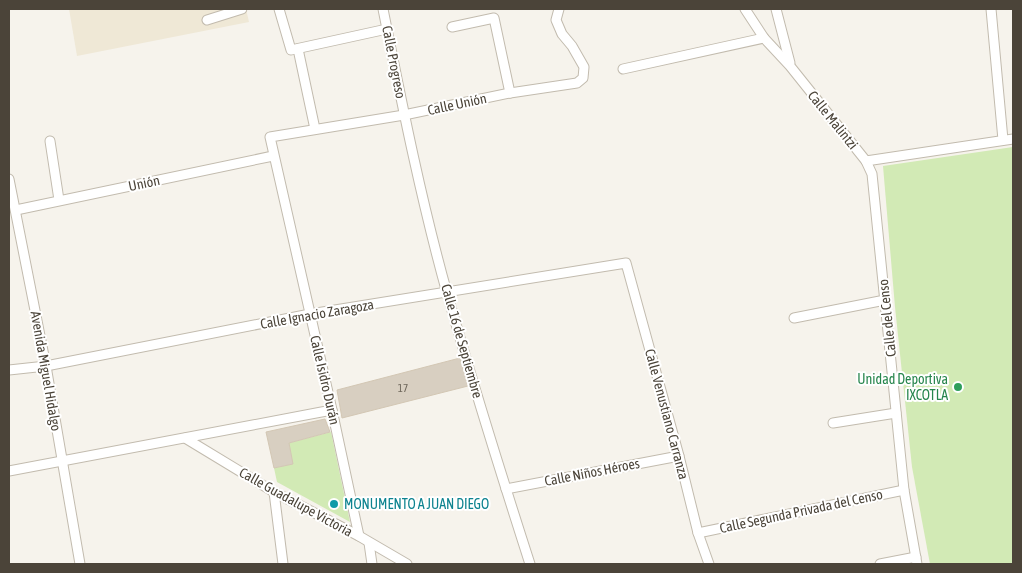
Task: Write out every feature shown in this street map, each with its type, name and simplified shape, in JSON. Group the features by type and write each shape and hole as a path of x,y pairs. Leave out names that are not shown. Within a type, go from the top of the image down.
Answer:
{"street":[{"path":"206,20 242,9"},
{"path":"279,9 291,50 387,29"},
{"name":"Calle Progreso","path":"383,9 404,115"},
{"name":"Calle Unión","path":"404,115 510,93 577,83 583,78 584,67 572,46 562,34 556,20 559,9"},
{"name":"Calle Malintzi","path":"745,9 764,38 790,66 866,161 1013,138"},
{"path":"776,9 790,66"},
{"path":"991,9 1003,140"},
{"path":"452,27 494,18 510,93"},
{"path":"623,69 764,38"},
{"path":"298,49 315,129 404,115"},
{"name":"Calle 16 de Septiembre","path":"404,115 447,292 530,564"},
{"name":"Calle Isidro Durán","path":"315,129 270,137 359,536"},
{"path":"50,140 59,200"},
{"name":"Unión","path":"16,210 273,156"},
{"name":"Calle del Censo","path":"866,161 872,174 904,490 916,560"},
{"name":"Avenida Miguel Hidalgo","path":"9,179 16,210 14,224 46,366 80,564"},
{"name":"Calle Ignacio Zaragoza","path":"9,370 46,366 310,314 626,263"},
{"name":"Calle Venustiano Carranza","path":"626,263 698,533 709,564"},
{"path":"794,318 885,300"},
{"path":"9,471 332,410"},
{"path":"833,423 896,413"},
{"name":"Calle Guadalupe Victoria","path":"185,438 274,492 359,536 407,564"},
{"name":"Calle Niños Héroes","path":"506,489 679,456"},
{"name":"Calle Segunda Privada del Censo","path":"698,533 904,490"},
{"path":"274,492 283,564"},
{"path":"369,542 372,564"},
{"path":"880,564 916,560"}],"shaded area":[{"path":"69,9 246,9 249,22 77,56"}],"green space":[{"name":"Unidad Deportiva IXCOTLA","path":"1013,147 1013,564 930,564 912,467 895,307 883,166"},
{"path":"331,432 350,522 277,482 274,468 292,464 289,443"}],"building":[{"path":"460,358 468,386 342,418 337,390"},
{"path":"325,419 330,432 289,443 293,464 274,468 266,432"}],"place":[{"name":"Unidad Deportiva IXCOTLA","path":"958,387"},
{"name":"MONUMENTO A JUAN DIEGO","path":"334,504"}]}
